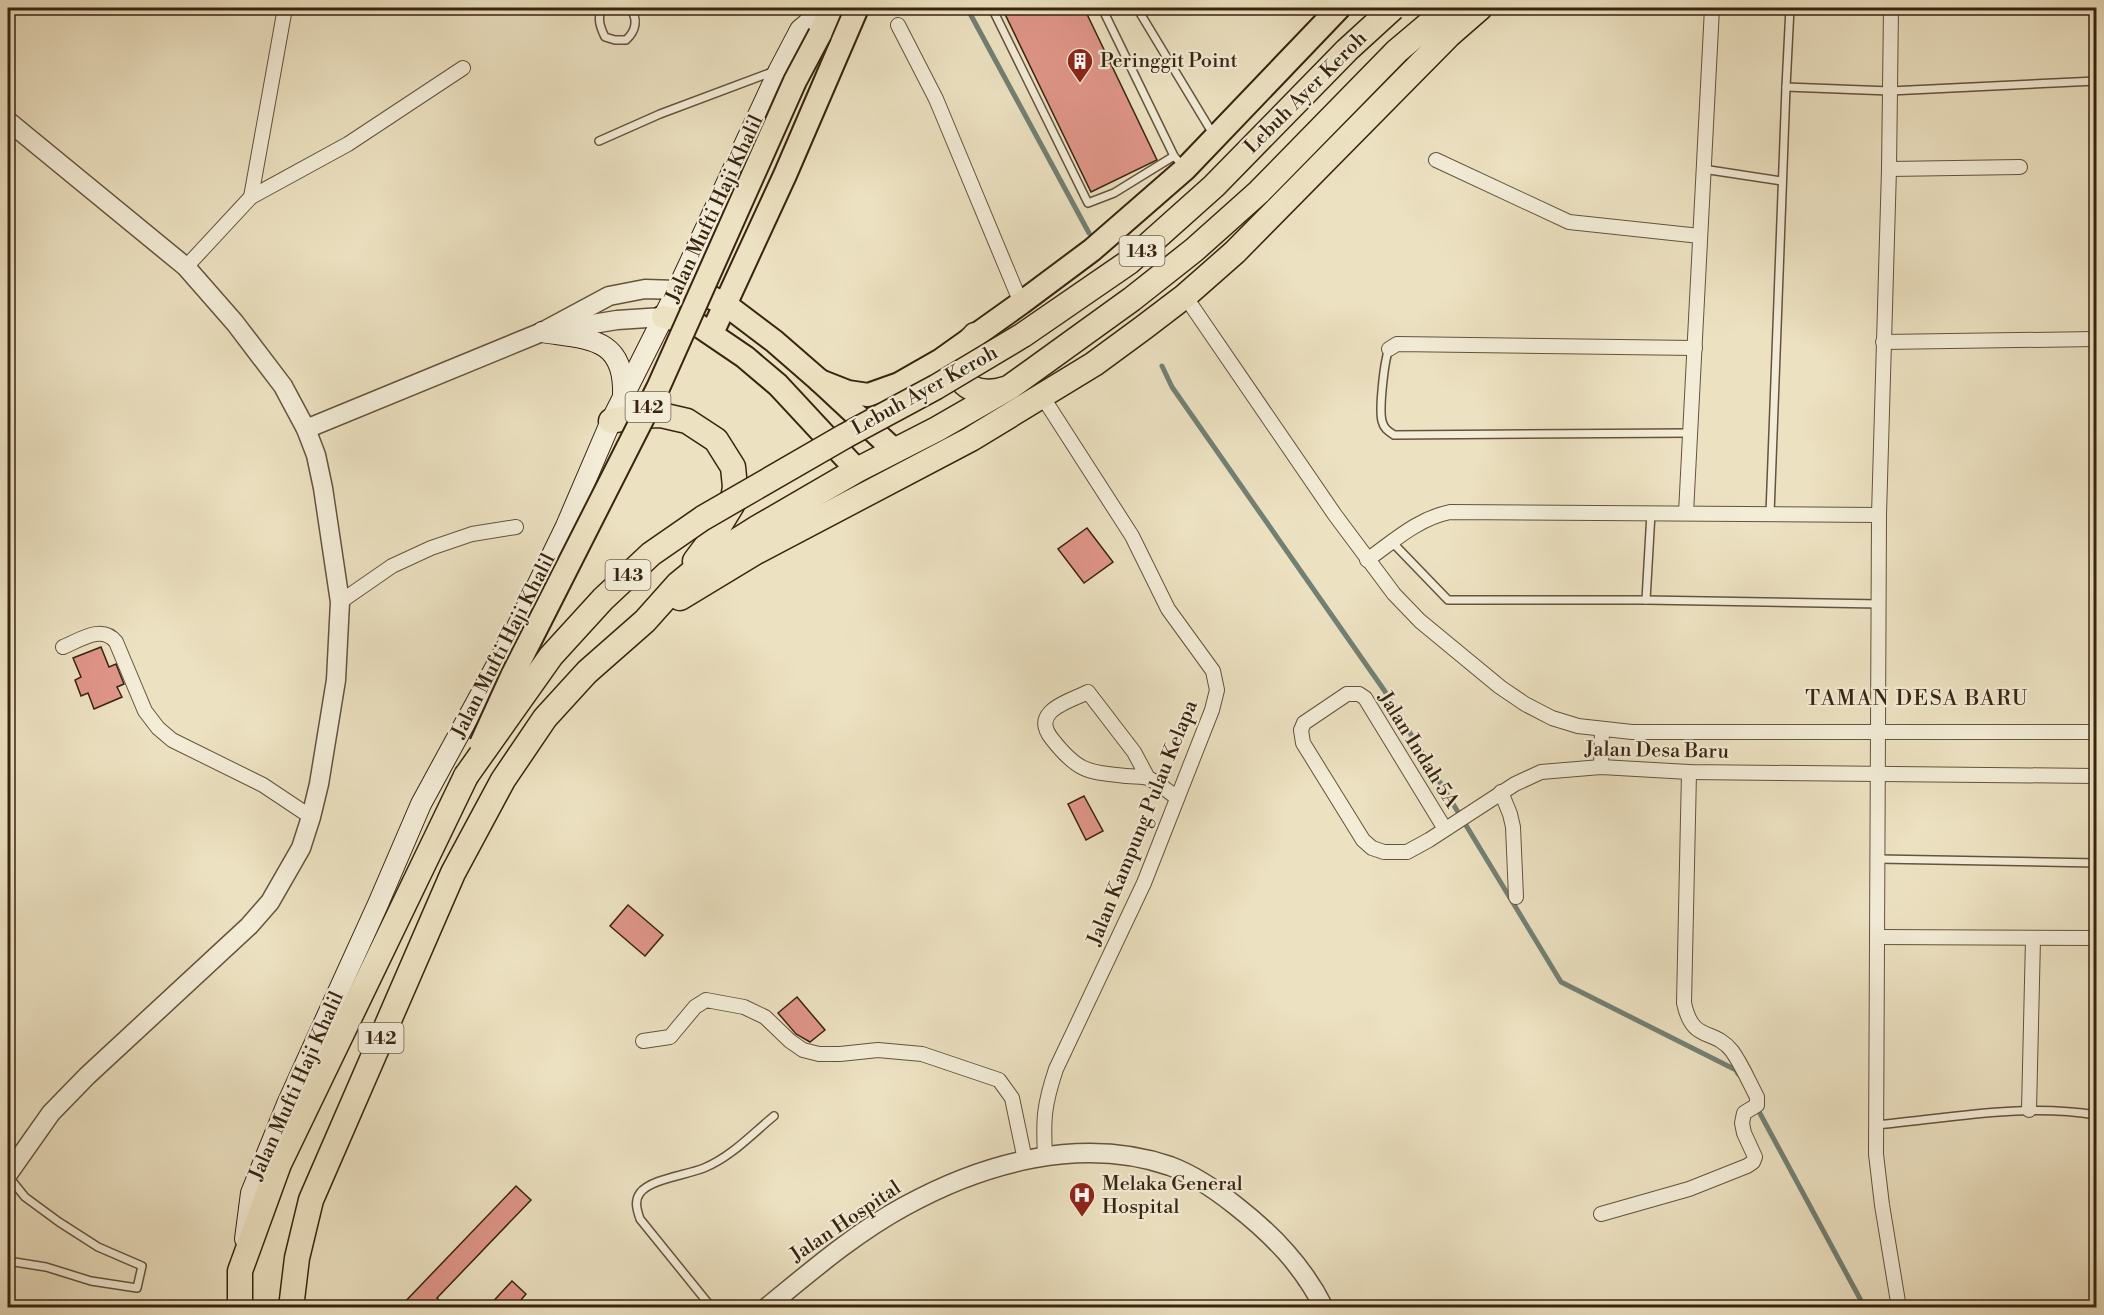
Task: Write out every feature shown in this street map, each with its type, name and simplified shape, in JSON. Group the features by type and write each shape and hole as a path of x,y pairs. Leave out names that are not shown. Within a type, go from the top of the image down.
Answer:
{"highway":[{"name":"Lebuh Ayer Keroh","path":"466,776 550,656 603,599 651,554 703,518 845,436 936,387 1023,335 1129,262 1214,186 1347,50 1394,8"},
{"path":"678,584 711,558 757,528 857,470 937,429 1010,387 1132,299 1194,250 1259,192 1396,51 1448,8"},
{"name":"143","path":"503,780 545,718 586,672 645,621 756,552 971,439 1094,364 1185,296 1235,252 1449,34 1480,8"},
{"path":"975,335 963,349 958,360 959,374 965,384 975,391 985,392 996,392 1010,387"},
{"path":"611,421 637,416 661,416 687,421 716,440 733,467 735,487 732,505 710,541 678,584 645,621"},
{"name":"142","path":"240,1271 279,1164 466,776"},
{"name":"142","path":"291,1308 297,1258 311,1200 453,873 503,780"},
{"name":"Jalan Mufti Haji Khalil","path":"240,1271 240,1308"}],"main road":[{"name":"Jalan Mufti Haji Khalil","path":"240,1271 251,1193 287,1104 421,804 514,633 566,526 611,421 677,290 779,70 800,30 826,8"},
{"name":"142","path":"466,776 512,676 658,388 795,81 831,8"},
{"path":"711,333 785,175 857,8"},
{"path":"820,381 848,392 868,394 899,384 941,360 1021,303 1092,250 1180,162 1215,139 1339,8"},
{"path":"677,290 706,295 725,304 774,341 894,450"},
{"path":"663,317 695,322 745,357 778,385 857,470"},
{"path":"542,332 593,342 615,354 621,366 624,381 623,398"}],"street":[{"path":"251,197 285,8"},
{"path":"1686,513 1712,8"},
{"path":"1891,8 1889,169 1879,514 1876,1154 1877,1174 1899,1308"},
{"path":"898,25 936,99 1021,303"},
{"path":"186,267 251,197 348,144 463,68"},
{"path":"8,121 186,267 235,323 283,386 306,429 316,455 340,602 336,680 311,817 301,848 270,902 249,926 87,1076 44,1122 8,1174"},
{"path":"1436,160 1569,222 1700,236"},
{"path":"1889,169 2020,167"},
{"path":"306,429 542,332 609,296 645,288 677,290"},
{"path":"1185,296 1367,560 1394,594 1420,621 1500,687 1525,704 1552,718 1578,726 1632,732 2097,732"},
{"path":"542,332 616,320 663,317"},
{"path":"1883,342 2097,339"},
{"path":"1389,349 1397,345 1695,348"},
{"name":"Jalan Kampung Pulau Kelapa","path":"1042,396 1132,536 1168,609 1213,671 1217,690 1212,710 1144,883 1056,1069 1047,1097 1043,1120 1046,1156"},
{"path":"1367,560 1416,524 1433,516 1450,512 1879,514"},
{"path":"340,602 392,566 431,548 472,534 516,527"},
{"path":"63,647 98,633 112,636 146,711 158,728 172,740 263,785 311,817"},
{"path":"1148,778 1097,773 1080,768 1068,759 1045,730 1043,724 1045,717 1051,711 1088,692 1134,752 1148,778 1177,798"},
{"name":"Jalan Indah 5A","path":"1347,694 1359,694 1365,698 1448,827 1407,852 1384,852 1372,848 1363,840 1303,743 1301,730 1304,723 1347,694"},
{"path":"1601,767 1602,730"},
{"name":"Jalan Desa Baru","path":"1448,827 1501,792 1541,772 1601,767 1689,772 1878,772 2097,776"},
{"path":"1600,1214 1689,1189 1753,1162 1755,1157 1742,1123 1744,1113 1757,1105 1757,1097 1731,1050 1718,1040 1697,1030 1688,1020 1684,1004 1689,772"},
{"path":"1501,792 1513,827 1516,897"},
{"path":"1877,938 2097,938"},
{"path":"2029,1110 2033,939"},
{"path":"644,1041 670,1037 694,1007 706,999 744,1007 765,1017 803,1050 819,1054 878,1050 922,1054 999,1080 1012,1098 1024,1160"},
{"name":"Jalan Hospital","path":"766,1308 836,1251 904,1206 957,1182 1024,1160 1078,1153 1113,1153 1173,1167 1200,1180 1225,1197 1270,1233 1292,1257 1314,1287 1324,1308"}],"lane":[{"path":"602,8 599,26 605,37 615,40 626,40 634,33 636,22 629,8"},
{"path":"992,8 1088,203 1180,162 1102,8"},
{"path":"1137,8 1215,139"},
{"path":"1770,514 1790,8"},
{"path":"599,141 660,114 779,70"},
{"path":"1786,87 1890,91 2097,81"},
{"path":"1703,169 1782,181"},
{"path":"1389,349 1385,359 1381,420 1385,429 1394,435 1690,433"},
{"path":"1646,600 1651,513"},
{"path":"1392,542 1448,600 1880,603"},
{"path":"1878,860 2097,863"},
{"path":"1877,1125 2029,1110 2058,1109 2097,1115"},
{"path":"712,1308 640,1219 636,1207 639,1194 648,1186 721,1160 774,1116"},
{"path":"8,1174 25,1197 59,1222 98,1247 142,1266 137,1288 91,1281 46,1267 8,1262"}],"building":[{"name":"Peringgit Point","path":"1002,8 1084,8 1157,160 1091,192"},
{"path":"1087,528 1113,562 1084,583 1058,549"},
{"path":"101,647 109,667 116,664 124,684 117,687 122,697 94,709 88,693 81,696 75,680 81,677 73,658"},
{"path":"1084,796 1103,831 1086,840 1068,804"},
{"path":"628,905 663,935 645,956 610,926"},
{"path":"797,997 825,1030 810,1042 796,1034 778,1013"},
{"path":"516,1186 531,1200 437,1298 447,1308 399,1308"},
{"path":"512,1281 526,1294 514,1308 487,1308"}],"waterway":[{"path":"967,8 1089,233"},
{"path":"1162,366 1172,387 1384,690 1561,982 1736,1070 1738,1074"},
{"path":"1756,1106 1865,1308"}],"place":[{"name":"Peringgit Point","path":"1080,84"},
{"name":"Melaka General Hospital","path":"1082,1218"}],"district":[{"name":"TAMAN DESA BARU","path":"1917,699"}]}
